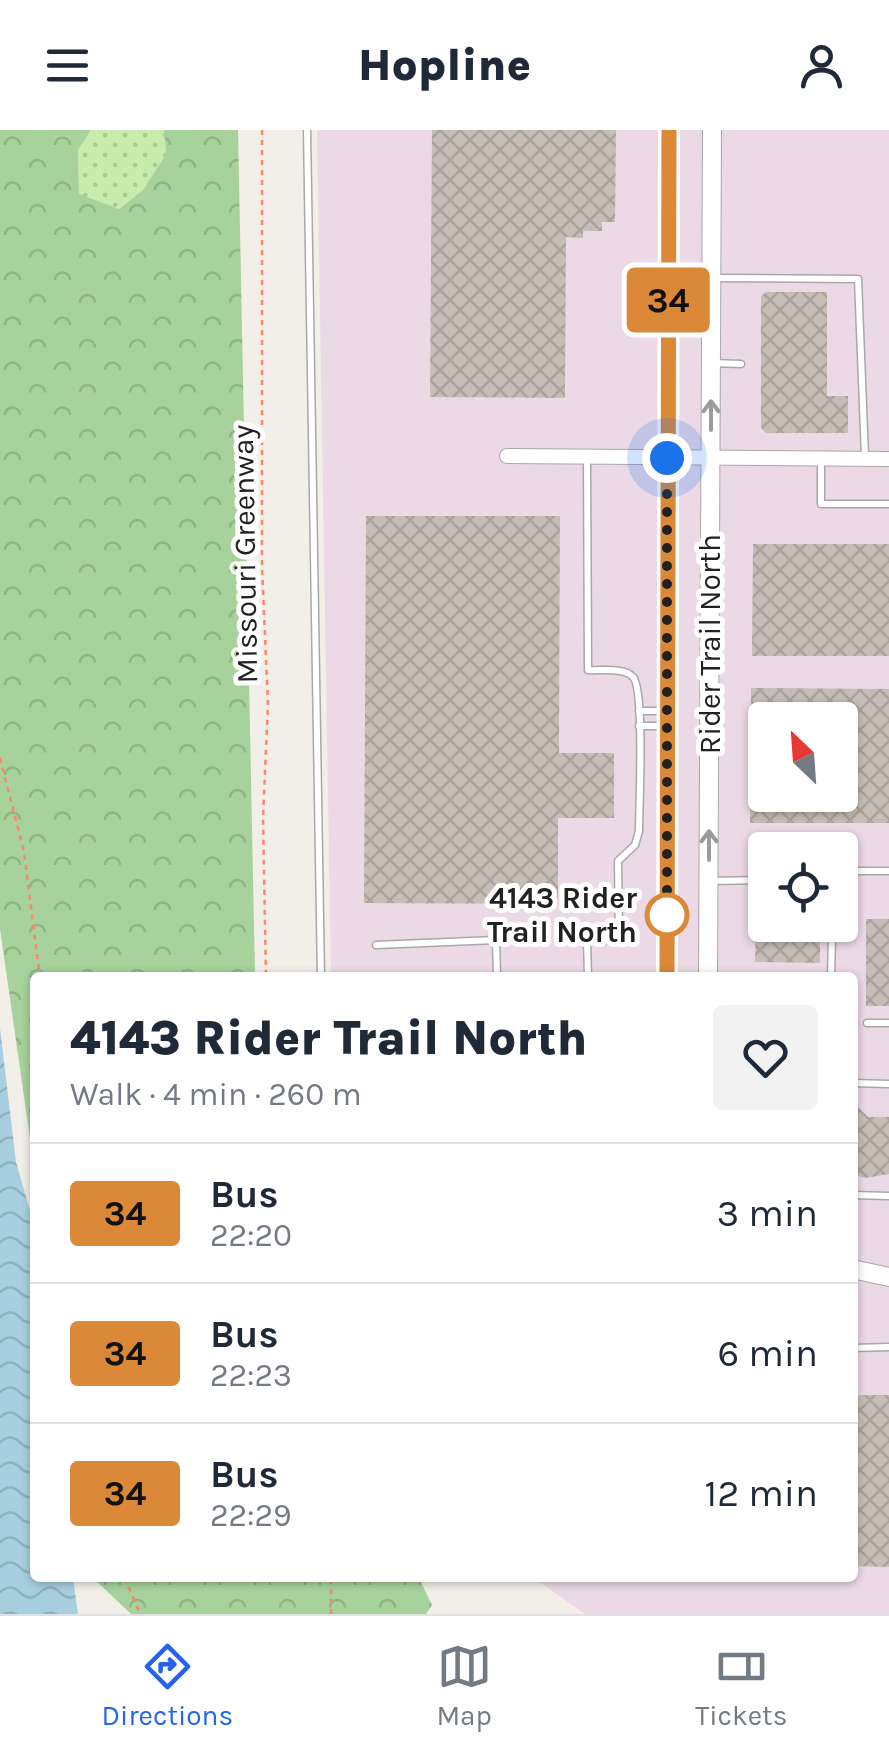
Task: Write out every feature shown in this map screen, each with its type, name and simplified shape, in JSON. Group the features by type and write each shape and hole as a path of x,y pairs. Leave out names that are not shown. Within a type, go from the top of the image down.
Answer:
{"street":[{"name":"Rider Trail North","path":"667,972 669,130"},
{"name":"Rider Trail North","path":"708,972 712,130"},
{"path":"507,456 889,459"},
{"path":"858,1270 889,1276"}],"lane":[{"path":"307,130 321,972"},
{"path":"712,278 858,280 865,459"},
{"path":"711,364 741,364"},
{"path":"588,456 588,670 628,672 639,688 640,710 639,830 635,845 618,862 619,940 586,940 588,972"},
{"path":"821,459 820,504 889,504"},
{"path":"640,710 666,718"},
{"path":"639,726 666,718"},
{"path":"858,870 889,871"},
{"path":"708,881 748,880"},
{"path":"376,944 496,940 497,972"},
{"path":"832,942 832,972"},
{"path":"867,1023 889,1023"},
{"path":"858,1083 889,1084"},
{"path":"858,1195 889,1196"},
{"path":"858,1348 889,1348"}],"path":[{"name":"Missouri Greenway","path":"262,130 262,568 268,704 263,816 266,972"},
{"path":"0,758 24,852 39,972"},
{"path":"127,1582 140,1614"},
{"path":"331,1582 331,1614"}],"shaded area":[{"path":"317,130 889,130 889,1614 585,1614 540,1582 858,1582 858,972 331,972"}],"green space":[{"path":"0,130 91,130 78,150 79,194 119,209 143,190 166,154 164,130 238,130 255,972 30,972 30,1138 0,929"},
{"path":"91,130 164,130 166,154 143,190 119,209 79,195 78,150"},
{"path":"97,1582 421,1582 432,1605 426,1614 131,1614"}],"water":[{"path":"0,1028 16,1162 30,1211 30,1582 74,1582 78,1614 0,1614"}],"building":[{"path":"432,130 616,130 615,222 602,222 602,231 583,231 583,238 566,237 565,398 430,397"},
{"path":"766,292 827,292 827,396 848,396 848,433 766,433 761,428 761,296"},
{"path":"366,516 560,516 559,753 614,753 614,818 558,818 558,904 364,903"},
{"path":"753,544 889,544 889,656 752,656"},
{"path":"751,688 889,689 889,823 750,823 750,812 858,812 858,702 751,702"},
{"path":"866,919 889,919 889,1006 866,1006"},
{"path":"755,942 820,942 820,963 755,962"},
{"path":"858,1107 868,1117 889,1117 889,1174 858,1176"},
{"path":"858,1395 889,1395 889,1567 858,1566"}],"bus line":[{"name":"34","path":"667,972 669,130"}],"place":[{"name":"4143 Rider Trail North","path":"667,915"}],"route":[{"path":"667,458 667,915"}]}
